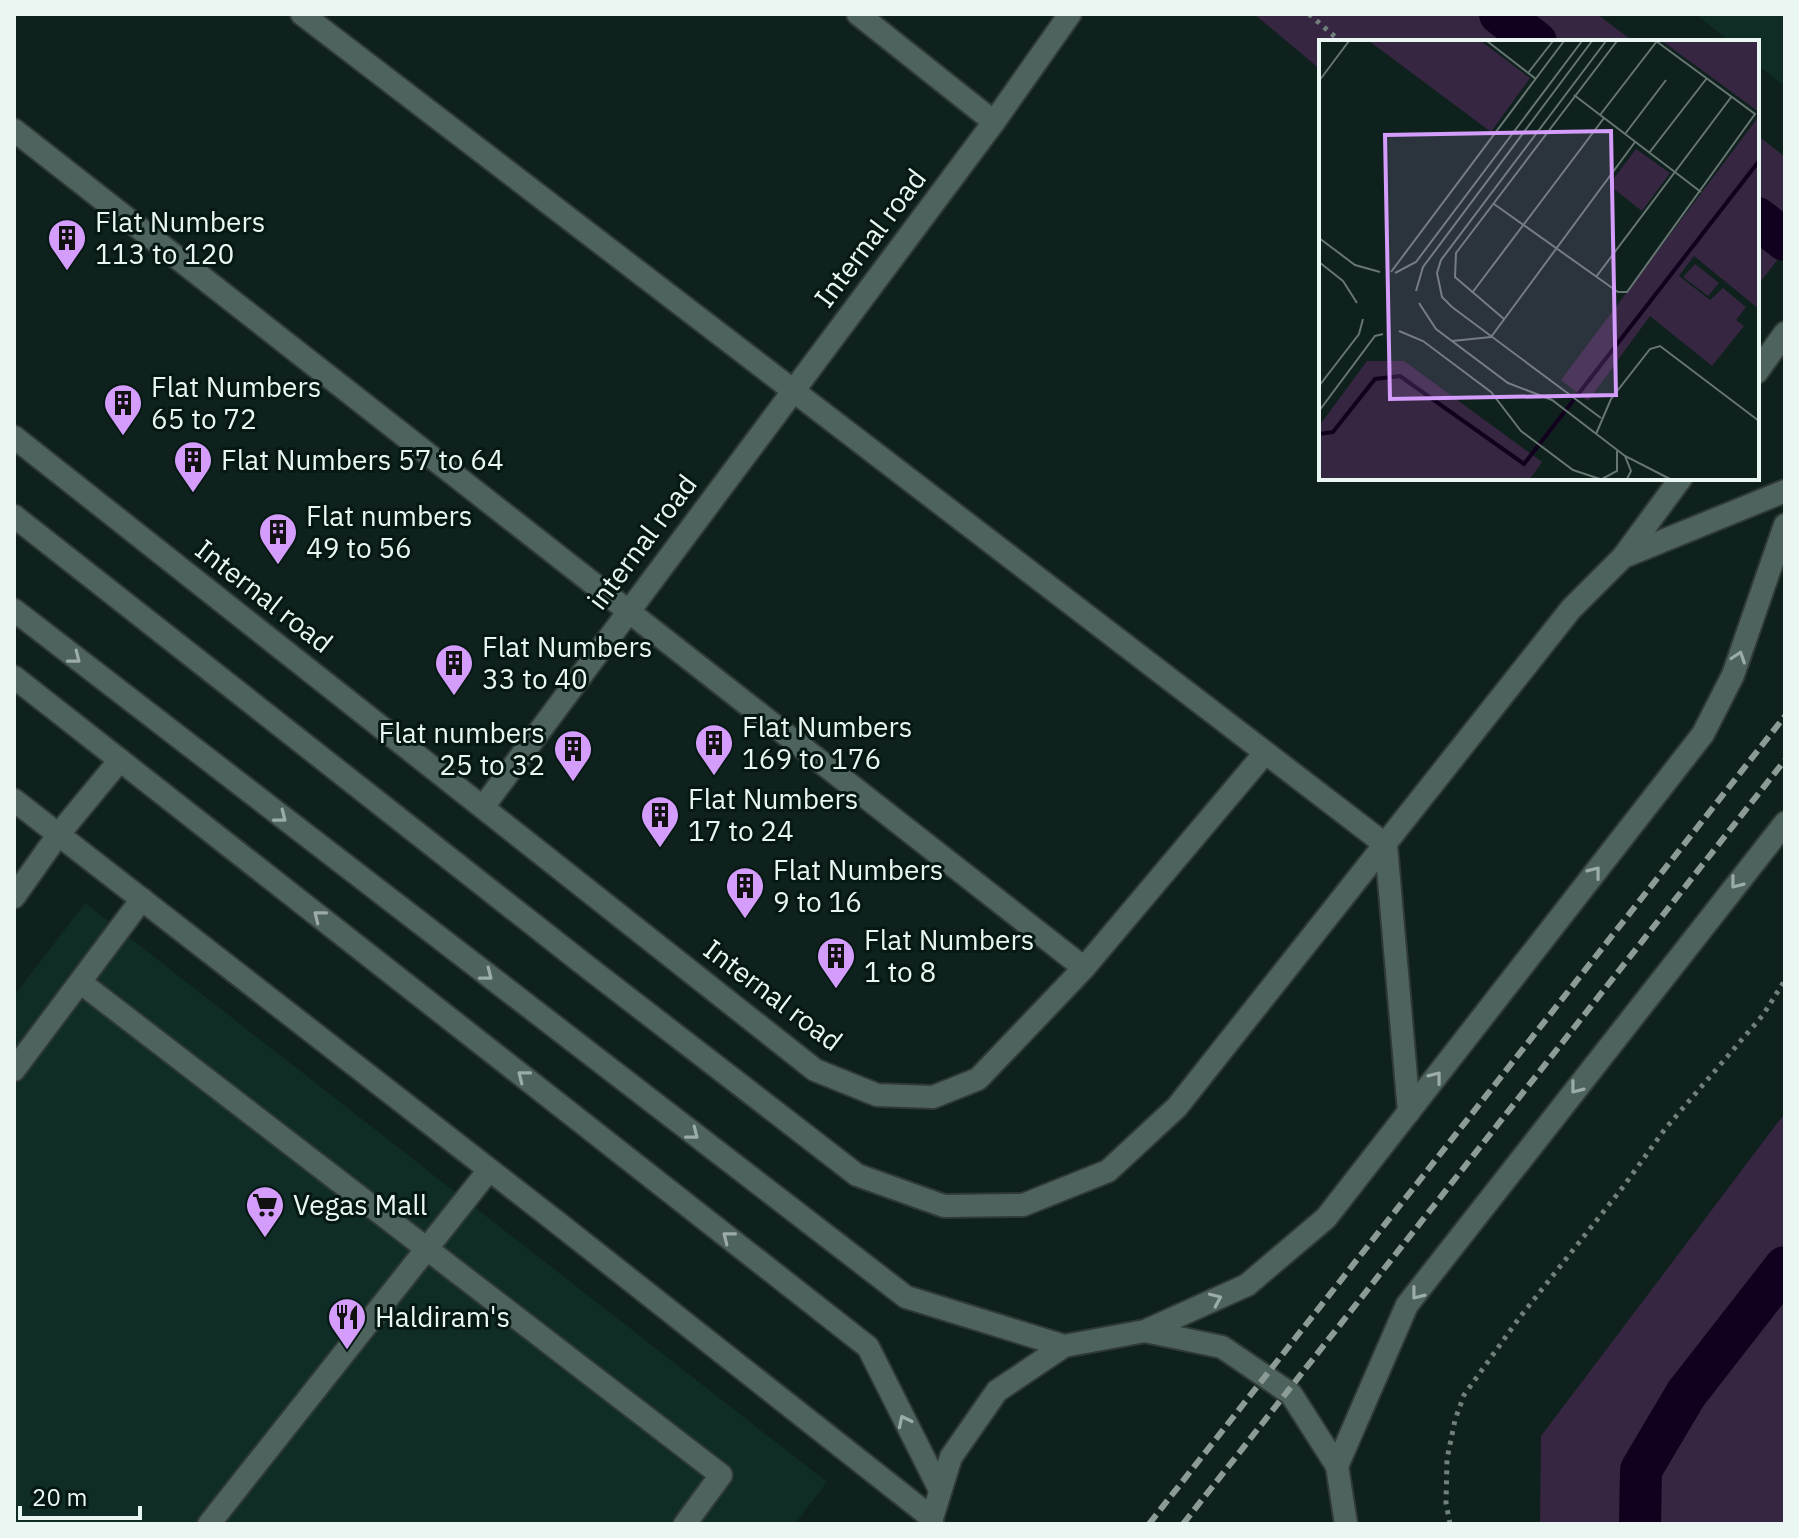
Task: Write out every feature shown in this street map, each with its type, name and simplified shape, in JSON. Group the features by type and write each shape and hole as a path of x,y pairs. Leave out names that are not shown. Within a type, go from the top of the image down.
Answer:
{"street":[{"path":"302,14 1386,845 1409,1112"},
{"path":"858,14 994,122"},
{"name":"Internal road","path":"793,391 994,122 1070,14"},
{"path":"14,130 1084,968"},
{"path":"1760,367 1785,333"},
{"name":"internal road","path":"483,807 793,391"},
{"name":"Internal road","path":"14,437 815,1070 877,1095 933,1097 978,1079 1084,968 1265,753"},
{"path":"14,516 857,1175 944,1206 1023,1205 1108,1171 1177,1107 1571,609 1623,557 1680,480"},
{"path":"1623,557 1785,491"},
{"path":"14,800 489,1170 932,1521 951,1457 997,1391 1064,1346 1145,1331 1247,1285 1326,1218 1703,734 1733,675 1785,525"},
{"path":"14,610 906,1297 1064,1346"},
{"path":"14,677 868,1347 940,1490"},
{"path":"14,897 58,835 120,760"},
{"path":"1337,1466 1407,1305 1785,823"},
{"path":"14,1070 142,899"},
{"path":"80,982 721,1475 685,1524"},
{"path":"209,1524 489,1170"},
{"path":"1145,1331 1222,1347 1291,1394 1337,1466 1346,1524"}],"path":[{"path":"1309,14 1339,40"},
{"path":"1450,1524 1446,1503 1447,1459 1464,1395 1537,1294 1665,1129 1763,1015 1785,980"}],"shaded area":[{"path":"1254,14 1597,14 1631,40 1319,40 1319,68"},
{"path":"1696,14 1785,14 1785,87 1759,66 1759,40 1728,40"},
{"path":"1759,137 1785,157 1785,250 1759,283"},
{"name":"Vegas Mall","path":"85,903 827,1482 795,1524 14,1524 14,996"},
{"path":"1785,1113 1785,1524 1540,1524 1541,1436"}],"waterway":[{"path":"1500,14 1533,40"},
{"path":"1759,220 1785,240"},
{"path":"1640,1524 1641,1470 1686,1394 1785,1267"}],"railway":[{"path":"1149,1524 1785,716"},
{"path":"1183,1524 1785,760"}],"place":[{"name":"Flat Numbers 113 to 120","path":"67,272"},
{"name":"Flat Numbers 65 to 72","path":"123,437"},
{"name":"Flat Numbers 57 to 64","path":"193,494"},
{"name":"Flat numbers 49 to 56","path":"278,566"},
{"name":"Flat Numbers 33 to 40","path":"454,697"},
{"name":"Flat Numbers 169 to 176","path":"714,777"},
{"name":"Flat numbers 25 to 32","path":"573,783"},
{"name":"Flat Numbers 17 to 24","path":"660,849"},
{"name":"Flat Numbers 9 to 16","path":"745,920"},
{"name":"Flat Numbers 1 to 8","path":"836,990"},
{"name":"Vegas Mall","path":"265,1239"},
{"name":"Haldiram's","path":"347,1351"}]}
